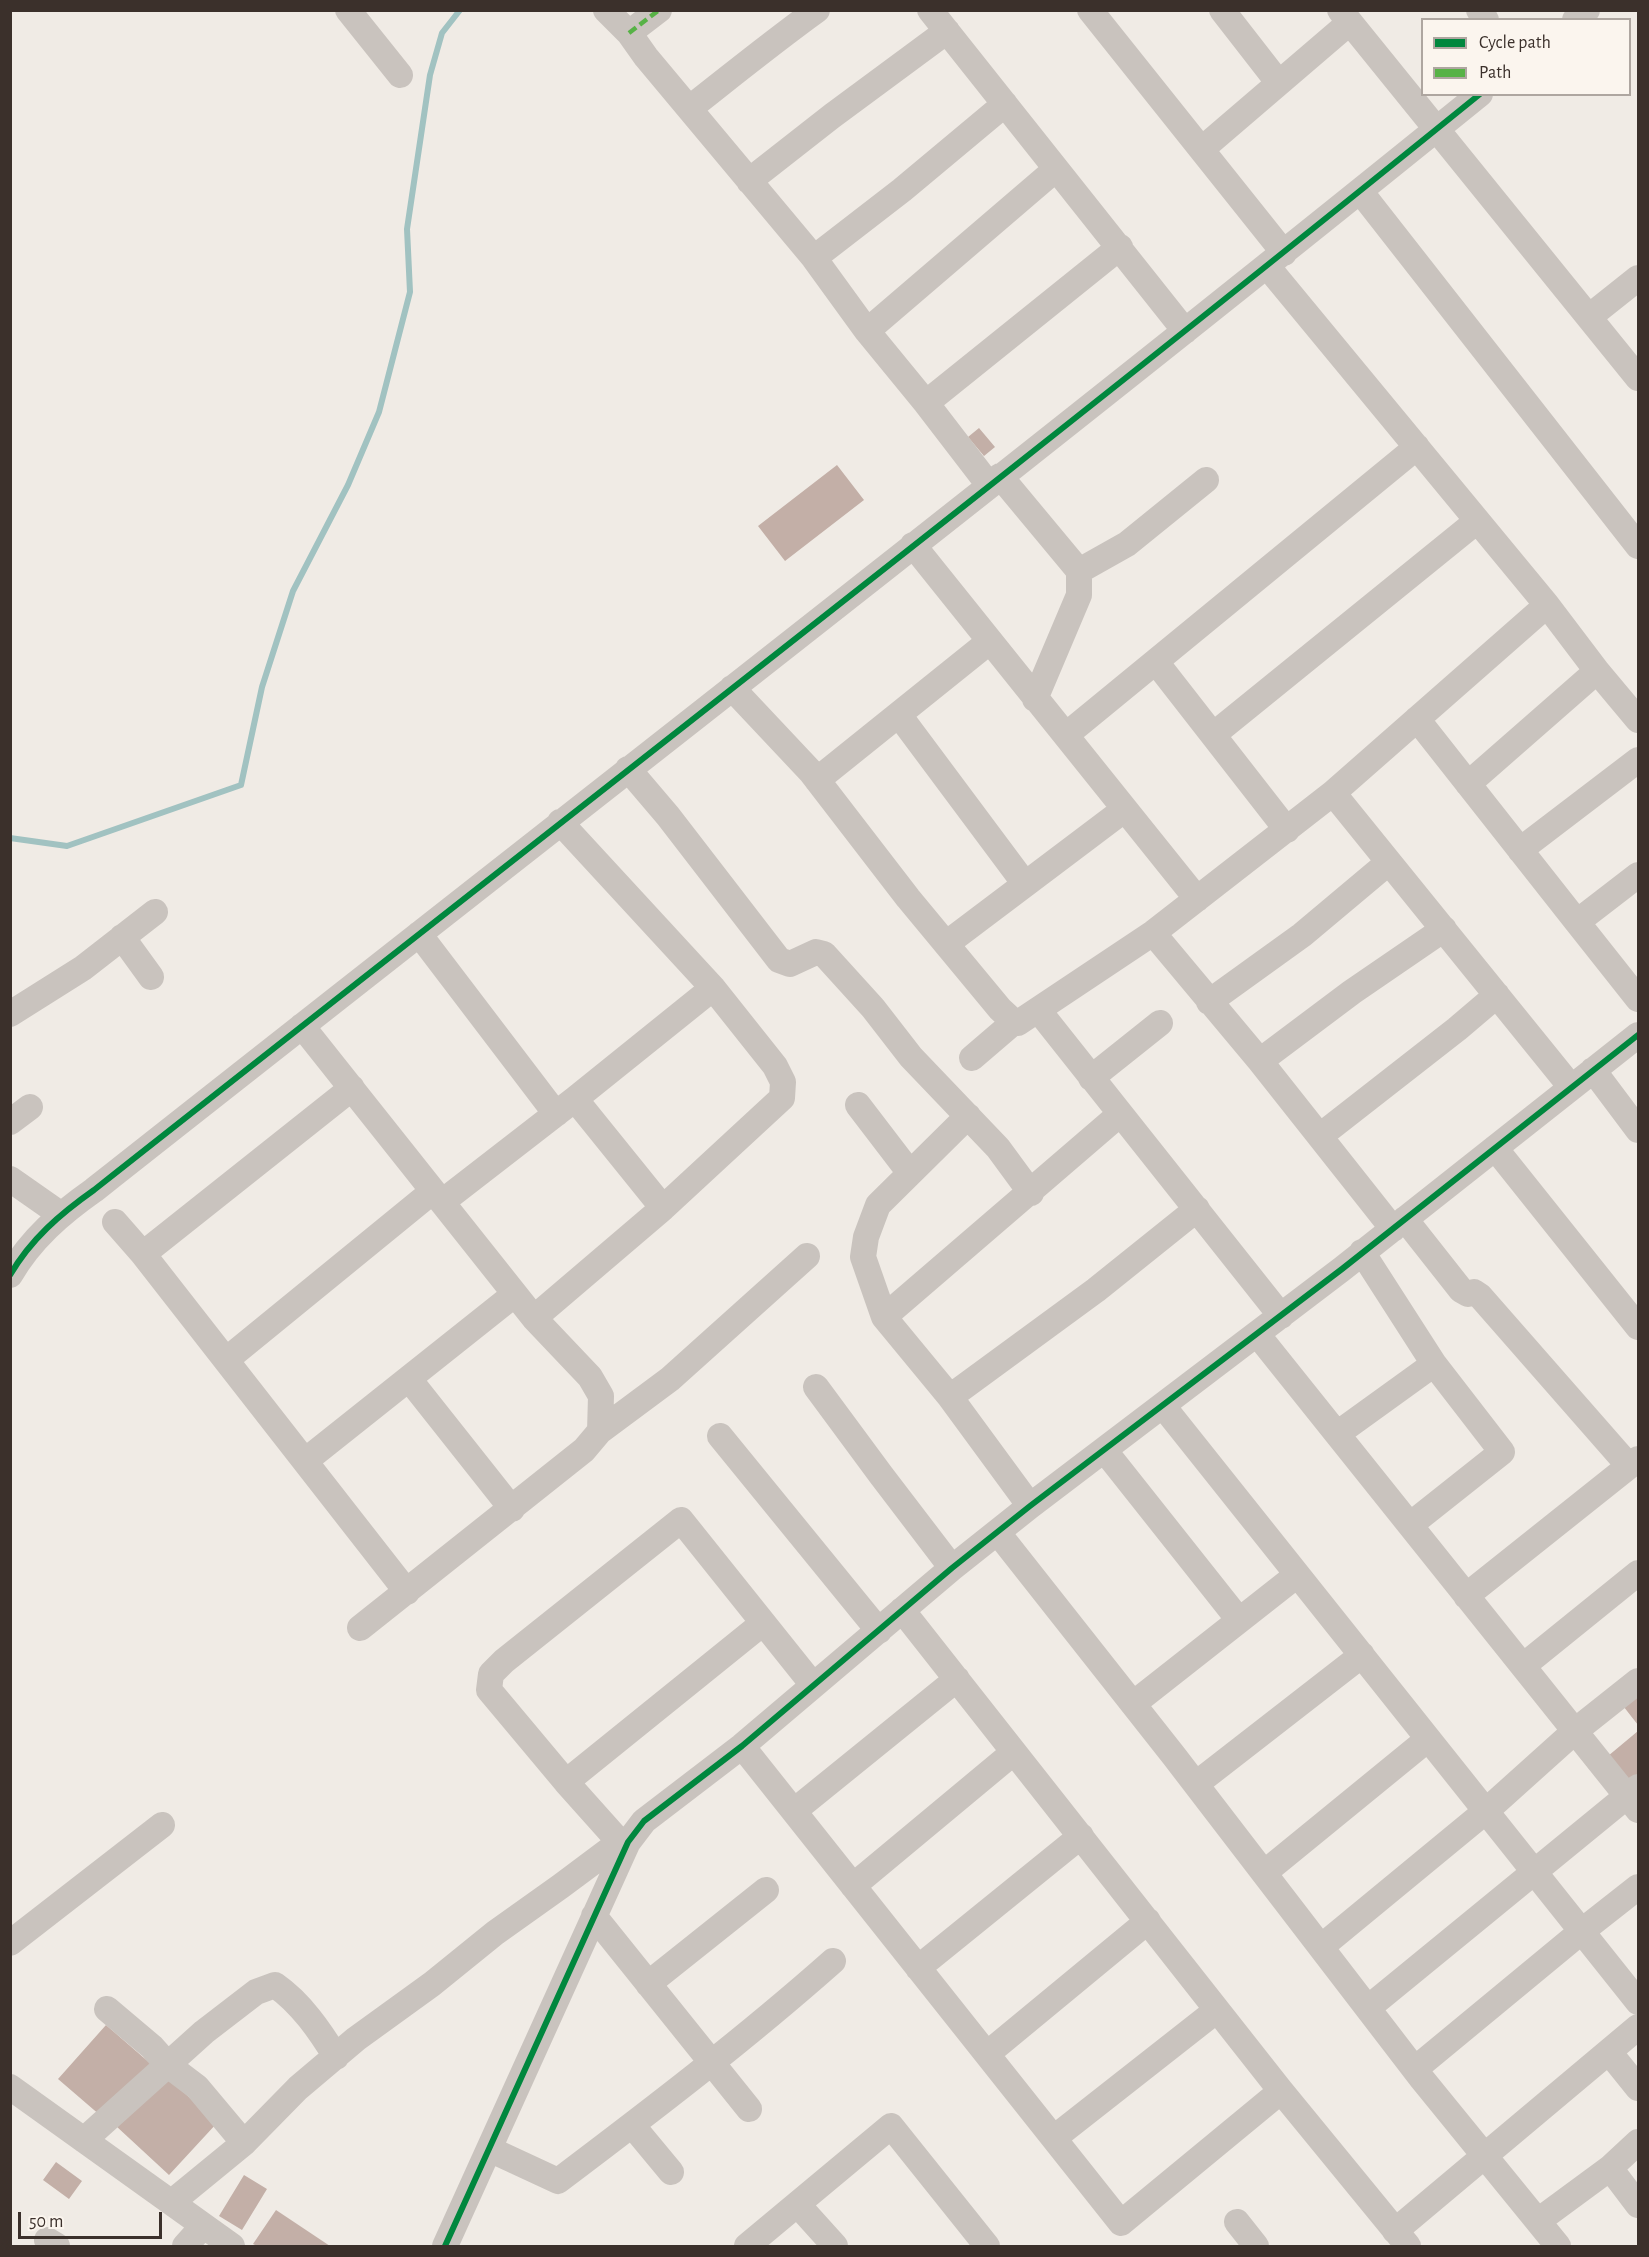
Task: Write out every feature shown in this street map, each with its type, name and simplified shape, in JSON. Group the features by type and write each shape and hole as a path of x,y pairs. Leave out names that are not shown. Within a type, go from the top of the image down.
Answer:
{"street":[{"path":"348,10 400,75"},
{"path":"606,10 629,33 646,57 814,258 867,331 926,403 994,481 1079,572 1079,595 1035,699"},
{"path":"629,33 659,10"},
{"path":"690,108 817,10"},
{"path":"930,10 1185,331"},
{"path":"1090,10 1202,149 1275,260 1417,447 1638,720"},
{"path":"1222,10 1278,82"},
{"path":"1202,149 1278,82 1345,17 1638,378"},
{"path":"749,181 947,31"},
{"path":"10,1275 20,1259 60,1214 1185,331 1478,96"},
{"path":"814,258 902,190 1005,104"},
{"path":"867,331 1056,169"},
{"path":"1360,191 1638,546"},
{"path":"926,403 1120,247"},
{"path":"1588,317 1638,278"},
{"path":"1066,735 1417,447"},
{"path":"1079,572 1127,544 1206,480"},
{"path":"1213,735 1477,521"},
{"path":"913,545 1197,899"},
{"path":"732,688 817,780 908,898 1000,1009 1014,1022 1022,1023 1153,933 1287,830 1333,793 1547,605"},
{"path":"817,780 990,641"},
{"path":"1156,662 1287,830"},
{"path":"1468,784 1597,672"},
{"path":"899,715 1025,884"},
{"path":"1418,719 1638,999"},
{"path":"1520,850 1638,760"},
{"path":"628,770 668,816 779,960 790,964 816,952 824,954 873,1008 911,1057 998,1148 1031,1193"},
{"path":"1333,793 1571,1087"},
{"path":"946,944 1125,810"},
{"path":"534,1318 663,1208 782,1098 783,1083 775,1066 713,988 560,822"},
{"path":"1209,1002 1302,935 1389,862"},
{"path":"1577,922 1638,875"},
{"path":"10,1014 83,968 155,912"},
{"path":"1260,1061 1352,992 1443,929"},
{"path":"1153,933 1320,1136 1399,1224 1461,1290 1468,1294 1474,1292 1480,1296 1634,1462 1467,1596"},
{"path":"419,934 566,1106 663,1208"},
{"path":"122,937 151,977"},
{"path":"226,1360 438,1197 566,1106 713,988"},
{"path":"1320,1136 1497,995"},
{"path":"1039,1011 1281,1316"},
{"path":"972,1058 1014,1022"},
{"path":"1091,1077 1160,1023"},
{"path":"302,1026 534,1318 590,1377 601,1396 600,1431"},
{"path":"172,2202 244,2143 298,2088 356,2039 432,1984 495,1932 622,1845 644,1821 742,1746 952,1568 1281,1316 1638,1035"},
{"path":"1593,1070 1638,1130"},
{"path":"143,1254 352,1088"},
{"path":"858,1105 910,1173"},
{"path":"884,1317 1031,1193 1120,1114"},
{"path":"968,1116 878,1205 866,1237 863,1257 884,1317 950,1397 1030,1506"},
{"path":"1495,1148 1638,1327"},
{"path":"10,1179 60,1214"},
{"path":"950,1397 1096,1290 1197,1209"},
{"path":"115,1222 143,1254 406,1592"},
{"path":"1362,1252 1434,1364 1502,1452 1410,1525"},
{"path":"360,1628 512,1509 584,1449 600,1431 669,1380 807,1256"},
{"path":"305,1461 515,1294"},
{"path":"1257,1334 1575,1731 1635,1798 1535,1872 1368,2008"},
{"path":"1337,1434 1434,1364"},
{"path":"409,1379 512,1509"},
{"path":"816,1387 952,1568"},
{"path":"1163,1406 1638,2002"},
{"path":"720,1436 879,1631"},
{"path":"1105,1451 1239,1620"},
{"path":"622,1845 489,1690 491,1674 504,1661 681,1520 813,1685"},
{"path":"998,1533 1196,1784 1415,2069 1558,2247"},
{"path":"1523,1666 1638,1573"},
{"path":"1133,1704 1297,1575"},
{"path":"902,1610 1281,2091 1402,2239 1485,2157 1638,2027"},
{"path":"566,1782 763,1623"},
{"path":"1196,1784 1362,1655"},
{"path":"794,1811 957,1679"},
{"path":"1321,1947 1486,1811 1575,1731 1638,1682"},
{"path":"1264,1873 1428,1739"},
{"path":"742,1746 1121,2223 1281,2091"},
{"path":"853,1886 1014,1752"},
{"path":"10,1943 162,1825"},
{"path":"918,1968 1081,1836"},
{"path":"445,2247 594,1916 622,1845"},
{"path":"1415,2069 1638,1887"},
{"path":"648,1983 766,1890"},
{"path":"594,1916 749,2109"},
{"path":"987,2054 1148,1921"},
{"path":"489,2149 558,2181 711,2063 785,2003 833,1960"},
{"path":"84,2140 204,2032 256,1992 275,1985 285,1992 317,2028 336,2057"},
{"path":"107,2009 153,2047 168,2065 197,2087 244,2143"},
{"path":"1054,2138 1217,2010"},
{"path":"1609,2052 1638,2088"},
{"path":"10,2087 232,2247"},
{"path":"633,2125 671,2172"},
{"path":"747,2247 891,2126 987,2247"},
{"path":"1538,2221 1610,2168 1638,2142"},
{"path":"1610,2168 1638,2205"},
{"path":"798,2205 835,2247"},
{"path":"1237,2222 1256,2247"},
{"path":"185,2247 203,2226"}],"building":[{"path":"979,428 995,447 984,456 968,437"},
{"path":"837,465 864,500 785,561 758,526"},
{"path":"1638,1687 1638,1725 1620,1702"},
{"path":"1638,1731 1638,1778 1632,1784 1608,1756"},
{"path":"106,2025 151,2064 101,2116 58,2079"},
{"path":"164,2074 217,2123 169,2175 116,2126"},
{"path":"56,2162 82,2181 69,2199 43,2180"},
{"path":"244,2175 267,2189 242,2230 219,2216"},
{"path":"276,2210 330,2246 257,2246 253,2244"}],"waterway":[{"path":"10,838 67,846 241,785 262,687 293,591 348,485 379,412 410,292 407,229 430,75 442,33 460,10"}],"marked path":[{"path":"629,33 659,10"}],"cycle path":[{"path":"10,1275 27,1250 69,1208 962,508 1478,96"},
{"path":"445,2246 628,1842 644,1821 742,1746 952,1568 1030,1506 1342,1269 1638,1035"}]}
